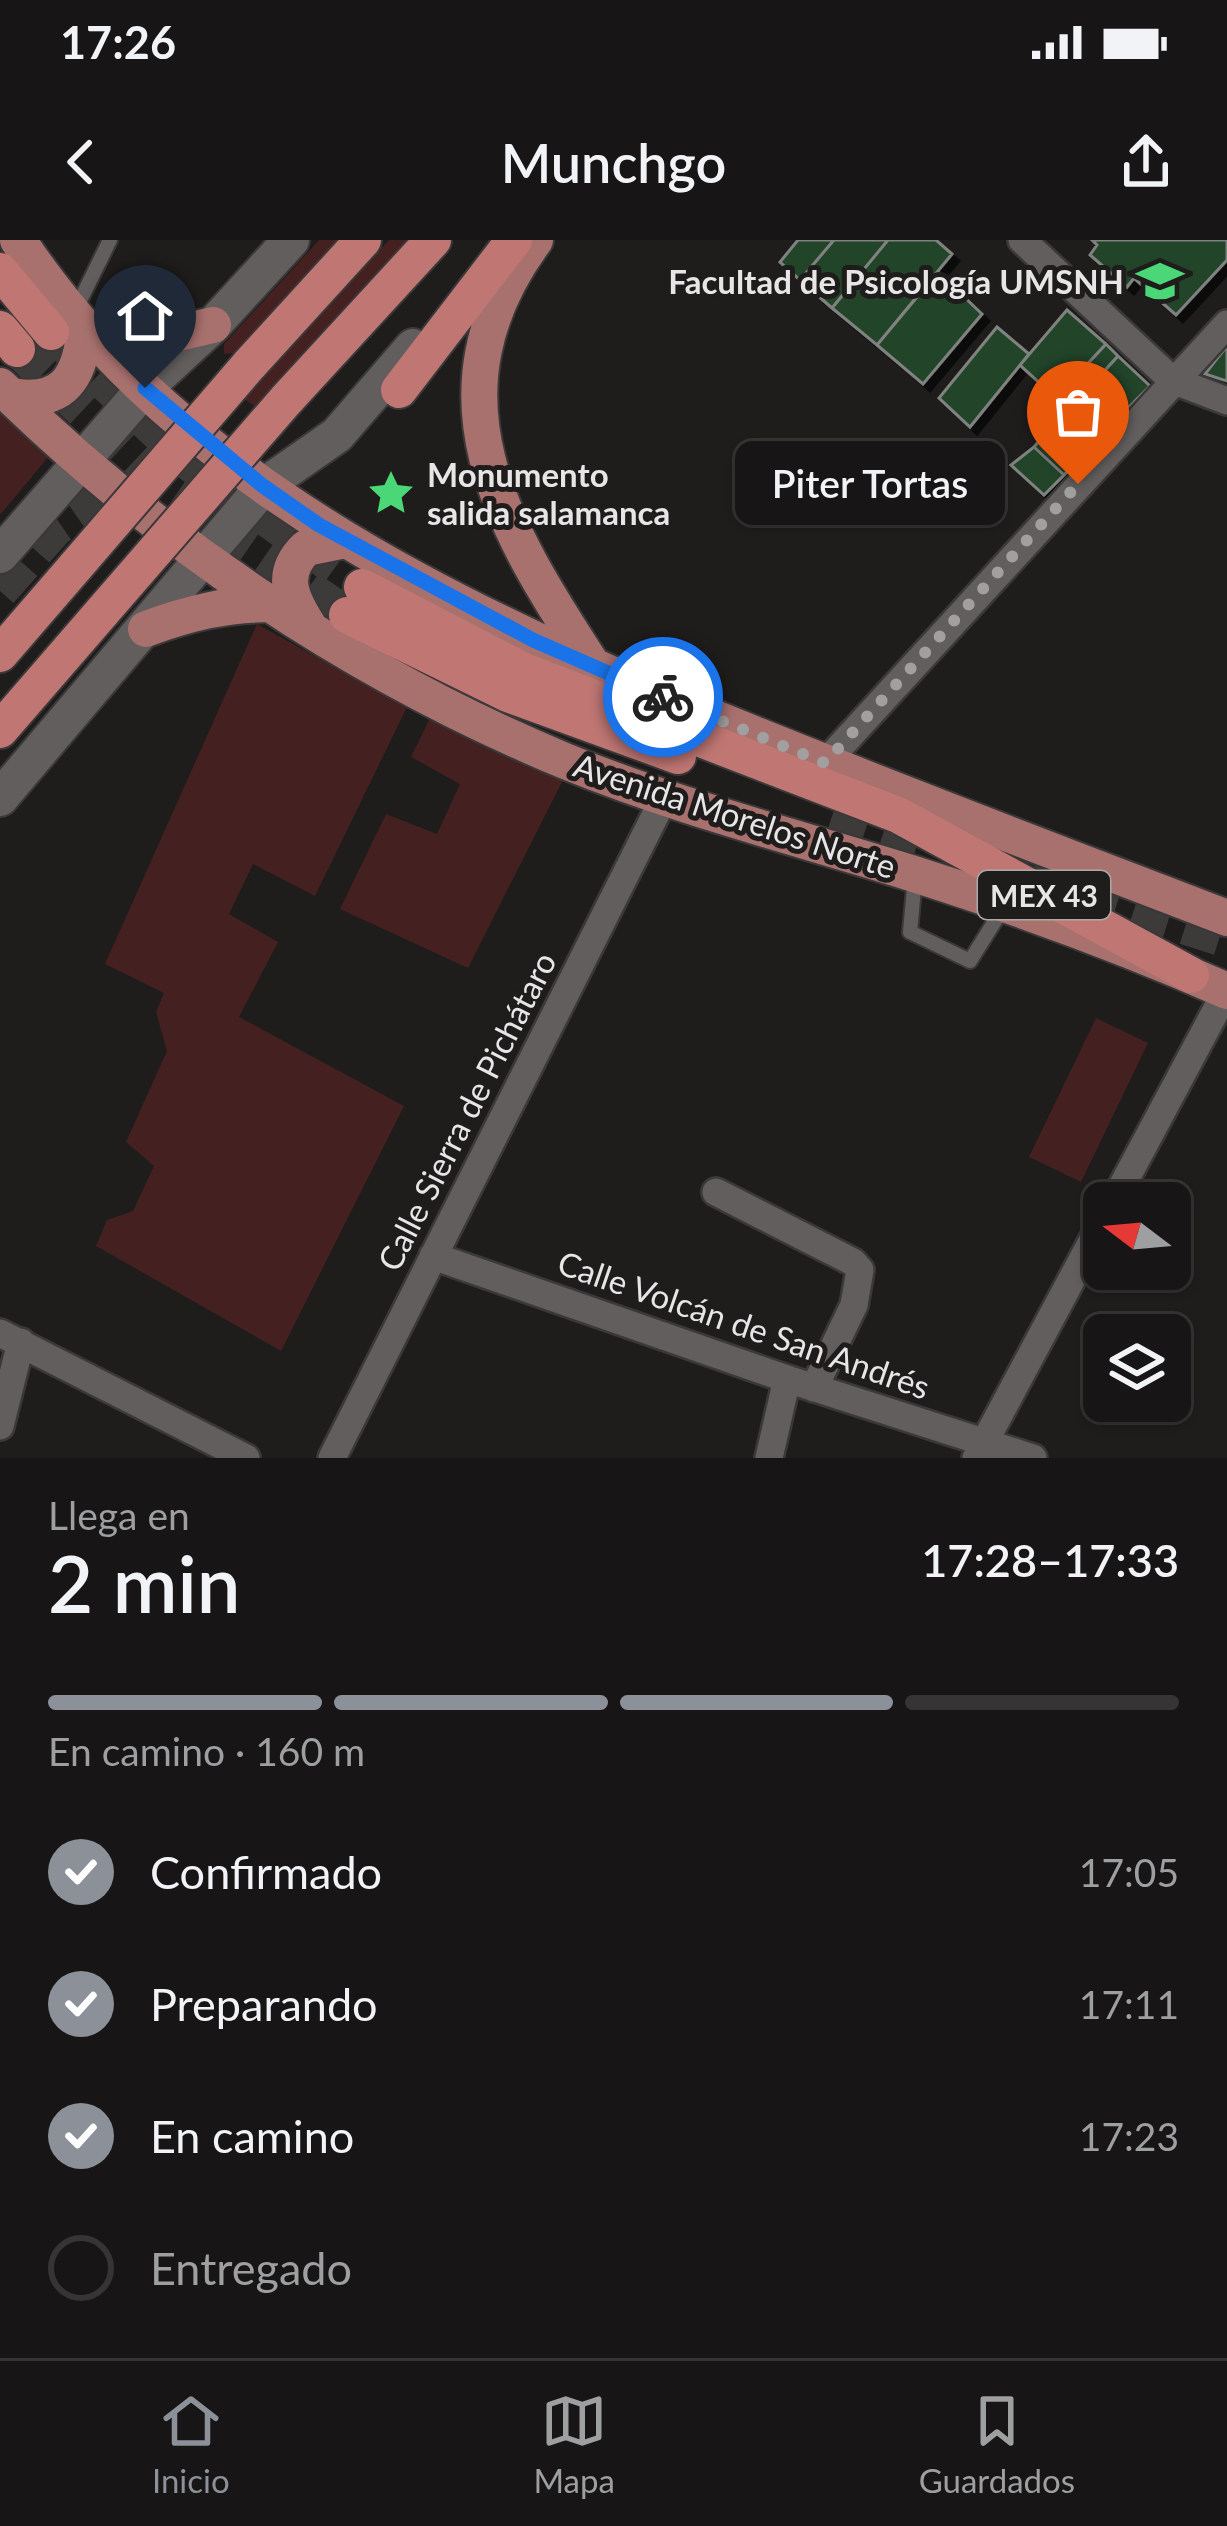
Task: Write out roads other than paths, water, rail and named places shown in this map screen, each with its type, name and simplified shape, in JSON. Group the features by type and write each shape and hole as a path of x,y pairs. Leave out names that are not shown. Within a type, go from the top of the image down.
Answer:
{"highway":[{"path":"0,653 249,364 363,240"},
{"path":"0,730 286,400 433,240"},
{"path":"399,391 510,240"},
{"path":"0,271 70,325"},
{"name":"MEX 43","path":"833,813 508,694 355,601 898,815 1191,975"}],"main road":[{"path":"5,391 35,400 58,393 73,376 82,353 18,240"},
{"path":"0,555 145,388 213,325 291,240"},
{"path":"0,798 263,486 337,435 510,240"},
{"path":"536,240 522,258 492,321 480,368 478,418 508,527 595,669"},
{"path":"70,325 165,336 213,325"},
{"path":"70,325 263,486 346,540 595,669 1227,918"},
{"name":"Avenida Morelos Norte","path":"5,391 80,463 202,559 433,700 566,761 664,798 915,874 1227,990"},
{"path":"309,627 291,598 290,570 306,548 346,540"},
{"path":"146,629 212,607 272,604"}],"street":[{"path":"1022,240 1172,380 1227,401"},
{"path":"825,763 1227,324"},
{"name":"Calle Sierra de Pichátaro","path":"332,1458 664,798"},
{"path":"1124,1182 1227,990"},
{"path":"716,1192 853,1262 860,1270 854,1305 801,1383 769,1458"},
{"name":"Calle Volcán de San Andrés","path":"433,1256 980,1450 1033,1458"},
{"path":"980,1450 1083,1259"},
{"path":"0,1426 11,1337 246,1458"}],"lane":[{"path":"70,325 110,240"},
{"path":"915,874 910,932 970,961 1005,905"}],"tunnel":[{"path":"58,339 192,465 362,587"},
{"path":"17,349 169,492 347,615"},
{"path":"0,591 56,528 104,494 142,493"},
{"path":"833,813 932,845"},
{"path":"1031,877 1227,940"}],"place":[{"name":"Facultad de Psicología UMSNH","path":"1160,281"},
{"name":"Piter Tortas","path":"1078,484"},
{"name":"Monumento salida salamanca","path":"391,493"}]}
